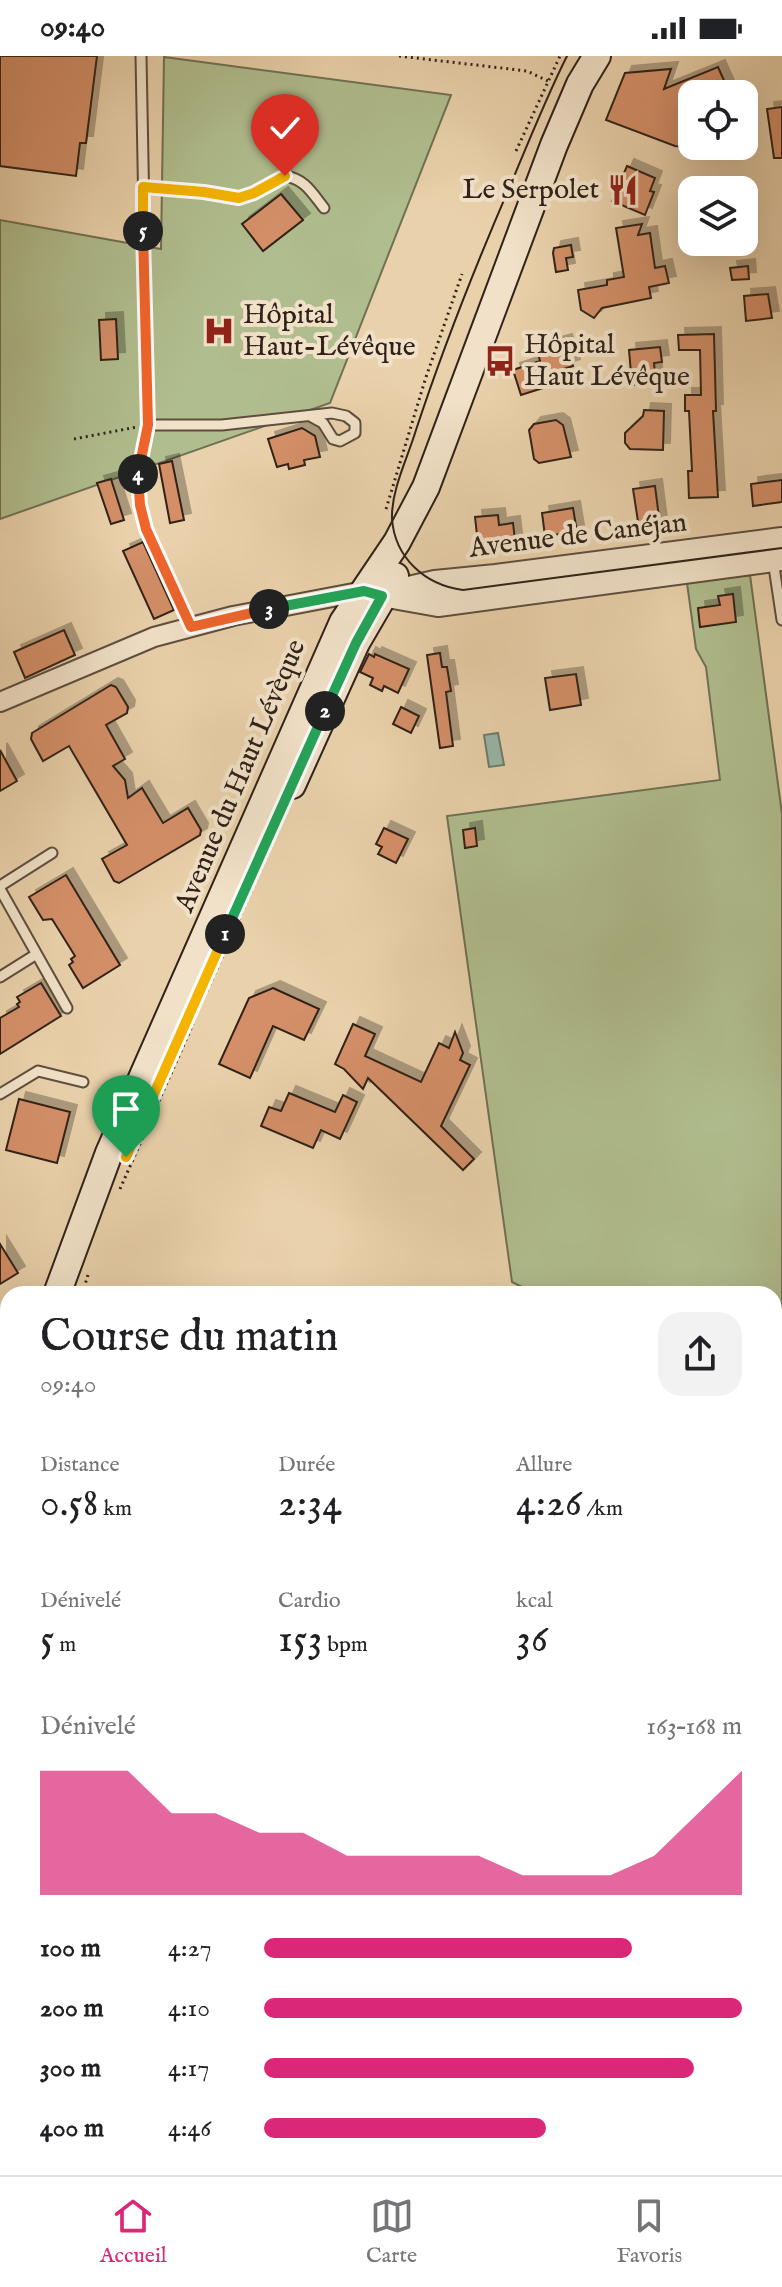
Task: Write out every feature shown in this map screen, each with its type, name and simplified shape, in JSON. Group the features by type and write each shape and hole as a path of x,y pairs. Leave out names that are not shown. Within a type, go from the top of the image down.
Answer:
{"main road":[{"name":"Avenue du Haut Lévèque","path":"60,1286 86,1210 343,622 373,594 423,528 441,487 581,114 597,56"},
{"name":"Avenue du Haut Lévèque","path":"79,1286 114,1185 196,1011 373,594"}],"street":[{"name":"Avenue de Canéjan","path":"0,702 154,637 233,616 373,594 446,604 779,553"}],"lane":[{"path":"141,56 148,425 138,474 140,505 146,529 191,627"},
{"path":"143,187 239,198 285,176 305,184 324,208"},
{"path":"148,425 222,425 312,417"},
{"path":"779,553 782,620"},
{"path":"52,853 0,888 67,1008"},
{"path":"0,977 35,955"},
{"name":"Avenue du Haut Lévèque","path":"69,1286 96,1205 150,1081 158,1042"},
{"path":"0,1094 38,1071 83,1082"}],"path":[{"path":"399,56 527,71 548,81"},
{"path":"516,151 560,56"},
{"path":"386,509 426,377 462,274"},
{"path":"74,439 148,425"},
{"path":"115,1201 196,1011 292,800"},
{"path":"85,1286 91,1268"}],"green space":[{"path":"164,57 451,95 330,403 0,519 0,220 161,249"},
{"path":"750,575 782,814 782,1286 520,1286 512,1282 447,816 720,780 706,667 696,649 687,583"}],"shaded area":[{"path":"498,733 504,765 489,767 484,735"}],"building":[{"path":"0,56 97,56 86,143 80,143 76,176 0,166"},
{"path":"718,67 724,80 686,80"},
{"path":"671,69 664,89 678,83 678,146 606,120 625,73"},
{"path":"782,107 782,158 774,158 767,109"},
{"path":"627,166 655,178 650,191 654,192 645,215 612,201"},
{"path":"281,194 303,220 263,251 242,224"},
{"path":"642,224 638,235 650,233 655,268 665,266 669,283 649,287 651,298 602,308 594,318 581,310 578,290 607,285 607,280 624,277 616,228"},
{"path":"571,245 573,257 566,258 568,270 556,272 554,248"},
{"path":"748,266 749,279 732,280 730,268"},
{"path":"768,294 772,318 746,321 744,296"},
{"path":"116,319 118,359 101,360 99,320"},
{"path":"714,334 716,411 713,411 718,497 689,498 688,471 692,471 689,411 685,411 685,395 701,395 700,350 679,350 678,335"},
{"path":"565,341 573,366 545,375 549,386 521,395 513,370 540,361 537,349"},
{"path":"660,347 662,362 654,363 656,383 632,385 629,350"},
{"path":"644,410 664,411 663,450 630,449 625,443 625,433 643,416"},
{"path":"556,420 563,425 571,457 539,463 534,459 529,430 534,424"},
{"path":"302,428 315,436 320,457 304,460 305,465 289,469 288,464 277,467 268,439"},
{"path":"172,461 184,520 170,523 159,464"},
{"path":"111,479 124,520 111,524 97,483"},
{"path":"782,480 782,502 753,506 751,484"},
{"path":"655,486 660,525 639,528 633,489"},
{"path":"573,508 577,532 545,536 542,513"},
{"path":"498,515 499,525 513,523 515,540 478,544 475,517"},
{"path":"143,542 174,610 154,619 123,551"},
{"path":"733,594 736,622 700,627 698,608 720,605 718,596"},
{"path":"64,630 75,655 25,678 14,652"},
{"path":"440,653 442,667 447,667 451,691 446,692 453,746 440,748 427,655"},
{"path":"369,654 409,669 398,693 384,686 382,691 370,685 373,678 360,672"},
{"path":"576,674 581,705 550,710 545,678"},
{"path":"111,685 116,687 128,707 127,713 106,725 125,759 113,766 125,780 128,798 142,788 163,823 188,808 201,830 200,835 119,883 114,881 102,859 127,845 69,746 43,761 31,739 32,733"},
{"path":"401,707 419,716 411,733 393,724"},
{"path":"0,750 17,781 0,791"},
{"path":"384,828 408,839 396,863 378,854 382,847 376,844"},
{"path":"475,828 477,846 465,848 463,830"},
{"path":"66,875 120,965 83,988 69,965 75,956 52,919 43,920 29,897"},
{"path":"41,983 61,1016 0,1054 0,1018 19,1007 17,997"},
{"path":"273,988 319,1009 304,1040 273,1026 250,1078 219,1064 249,998"},
{"path":"353,1024 375,1034 365,1056 421,1082 439,1043 449,1048 455,1032 463,1053 460,1060 470,1065 441,1126 474,1159 463,1170 368,1078 363,1089 335,1064"},
{"path":"289,1093 335,1112 343,1095 357,1102 340,1139 321,1130 313,1148 261,1126 269,1107 281,1111"},
{"path":"19,1099 70,1112 57,1163 6,1150"},
{"path":"0,1244 18,1273 0,1284"}],"tram line":[{"path":"567,56 474,272 401,474 392,508 394,533 399,546 414,567 425,576 463,590 782,548"}],"place":[{"name":"Le Serpolet","path":"623,190"},
{"name":"Hôpital Haut-Lévêque","path":"219,331"},
{"name":"Hôpital Haut Lévêque","path":"500,361"}],"route":[{"path":"126,1157 335,689 382,596 364,591 191,627 146,529 140,505 138,474 148,425 143,187 239,198 285,176"}]}
